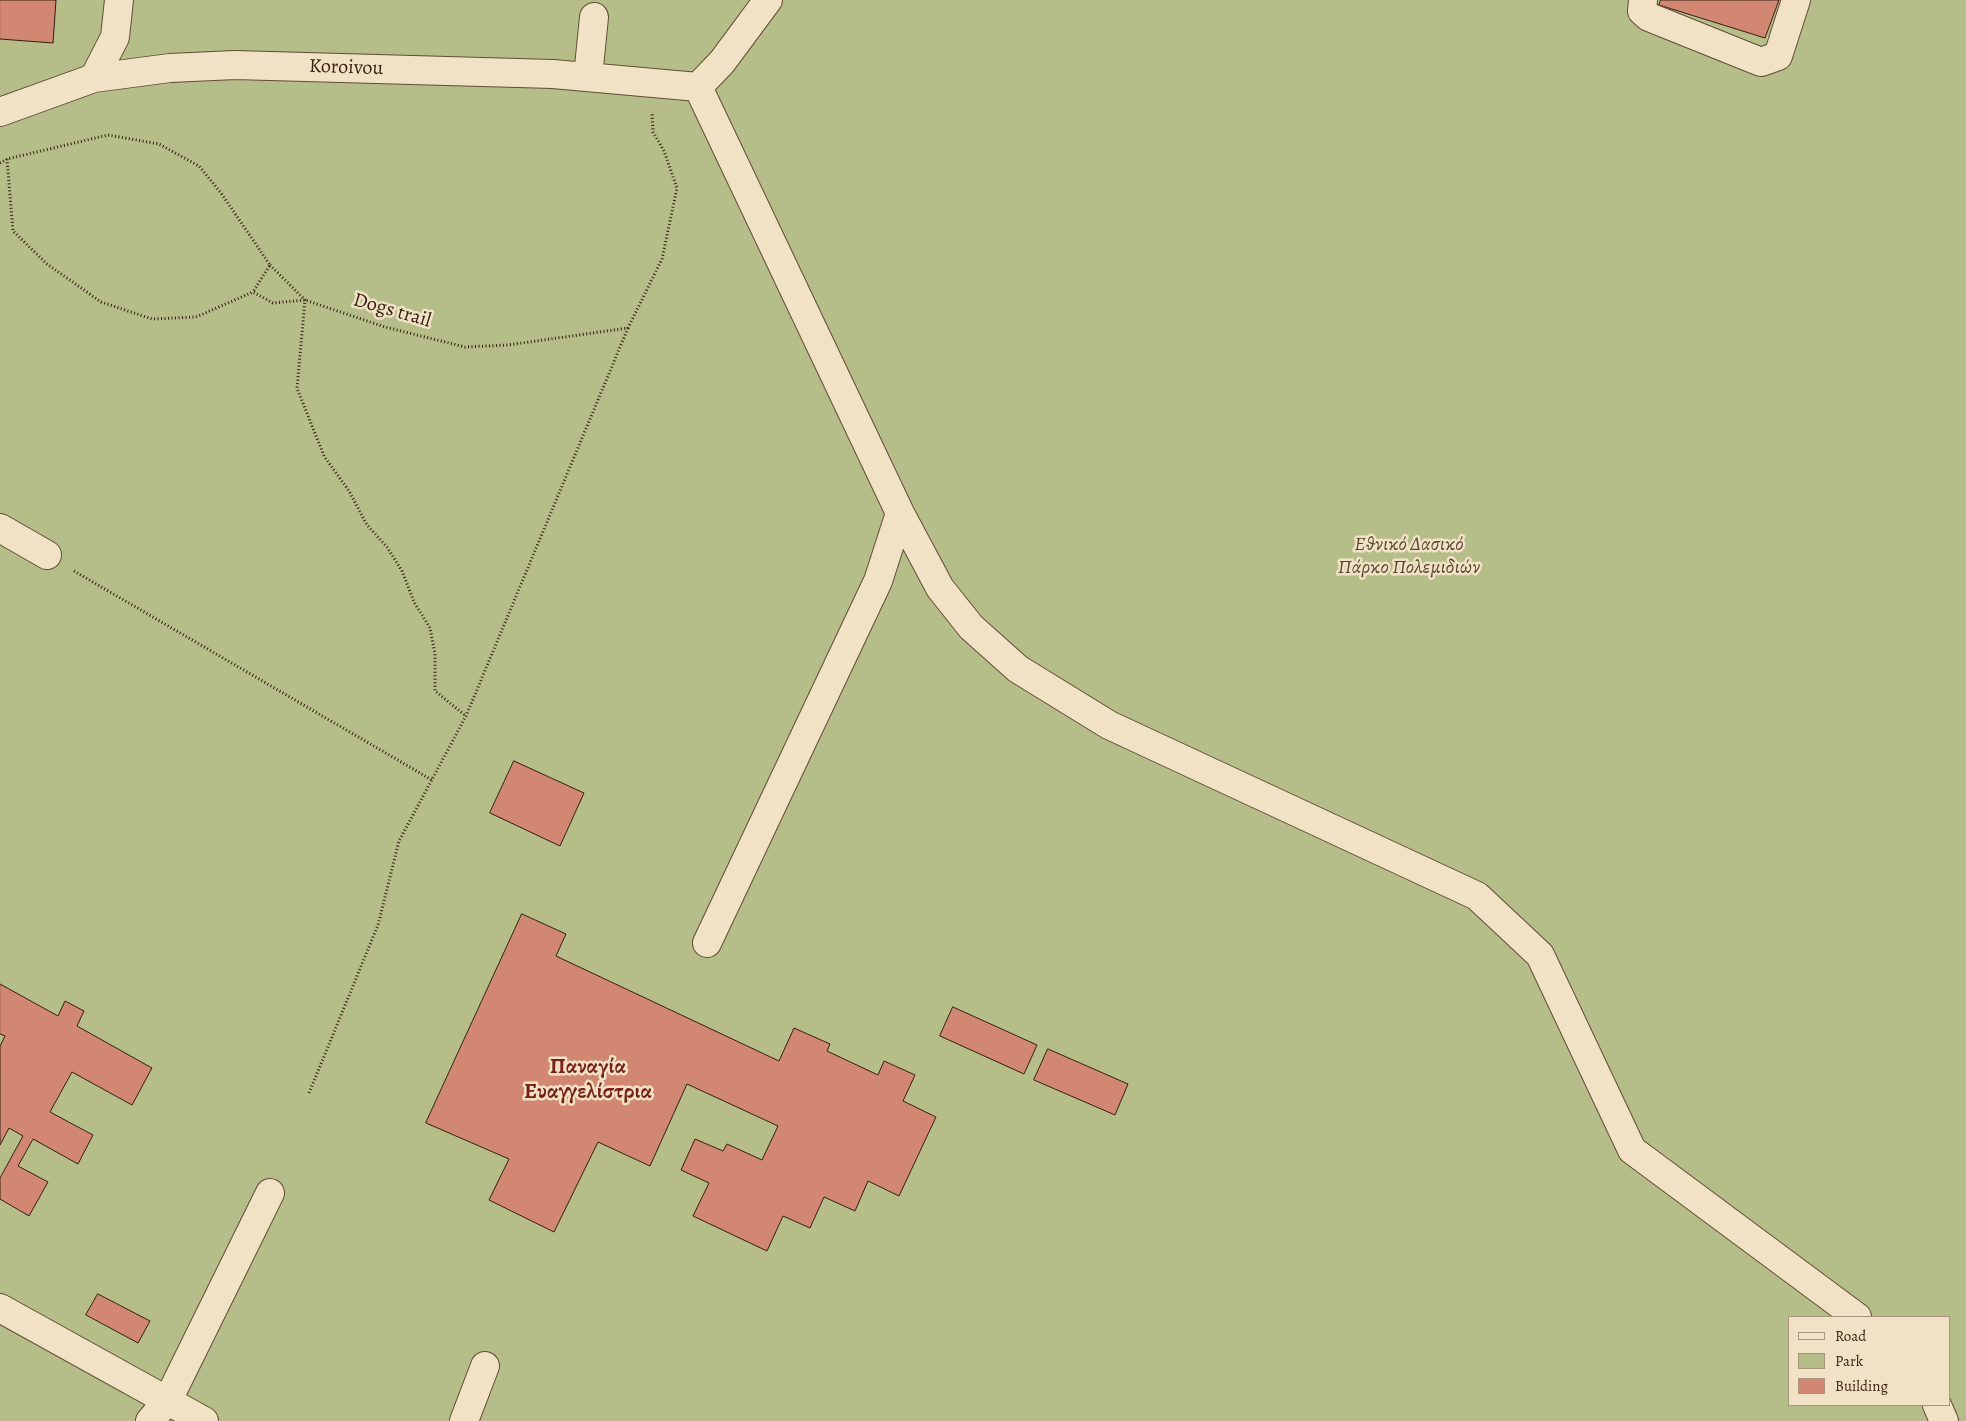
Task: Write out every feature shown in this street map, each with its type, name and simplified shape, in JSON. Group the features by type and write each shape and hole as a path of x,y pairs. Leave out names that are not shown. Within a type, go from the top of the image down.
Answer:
{"street":[{"path":"94,78 115,37 119,0"},
{"path":"768,0 722,62 698,87 900,513 940,588 971,627 1018,669 1109,725 1476,896 1540,955 1632,1150 1857,1316"},
{"path":"1643,0 1642,11 1649,17 1761,62 1778,56 1796,0"},
{"path":"588,77 594,18"},
{"name":"Koroivou","path":"0,112 94,78 170,68 235,65 553,74 698,87"},
{"path":"707,944 878,581 900,513"},
{"path":"0,528 47,555"},
{"path":"150,1421 168,1400 270,1192"},
{"path":"0,1308 204,1421"},
{"path":"464,1421 485,1366"},
{"path":"1937,1406 1944,1421"}],"path":[{"path":"309,1093 378,925 399,841 466,716 628,328 662,259 677,188 664,151 653,132 651,82"},
{"path":"0,163 7,159 108,135 159,144 200,166 221,193 270,265 305,300 297,388 324,456 349,491 366,525 387,547 397,563 414,602 430,628 435,654 435,691 466,716"},
{"path":"7,159 13,231 46,264 101,302 152,319 196,317 253,292 270,265"},
{"name":"Dogs trail","path":"253,292 273,303 305,300 385,327 465,347 508,345 628,328"},
{"path":"47,555 432,780"}],"green space":[{"name":"Εθνικό Δασικό Πάρκο Πολεμιδιών","path":"0,0 1966,0 1966,1421 0,1421"}],"building":[{"path":"0,0 56,0 53,43 0,39"},
{"path":"1661,0 1779,0 1765,38 1659,5"},
{"path":"514,761 584,793 560,846 490,813"},
{"path":"522,914 566,934 556,956 779,1061 794,1028 830,1044 827,1051 878,1075 884,1061 915,1075 903,1101 936,1117 899,1196 868,1181 855,1211 824,1197 810,1228 783,1216 767,1251 693,1216 709,1183 681,1170 695,1139 723,1151 727,1144 762,1160 778,1126 687,1084 650,1166 598,1142 554,1232 489,1200 509,1159 426,1123"},
{"path":"0,984 58,1016 65,1001 84,1011 77,1026 152,1068 132,1105 72,1072 50,1112 93,1135 78,1164 33,1139 18,1166 48,1182 29,1216 0,1199 0,1178 23,1136 9,1128 0,1145 0,1046 5,1036 0,1034"},
{"path":"953,1007 1037,1045 1024,1074 940,1036"},
{"path":"1048,1049 1128,1084 1115,1115 1034,1080"},
{"path":"98,1294 150,1321 138,1343 86,1315"}],"district":[{"name":"Παναγία Ευαγγελίστρια","path":"588,1080"}]}
